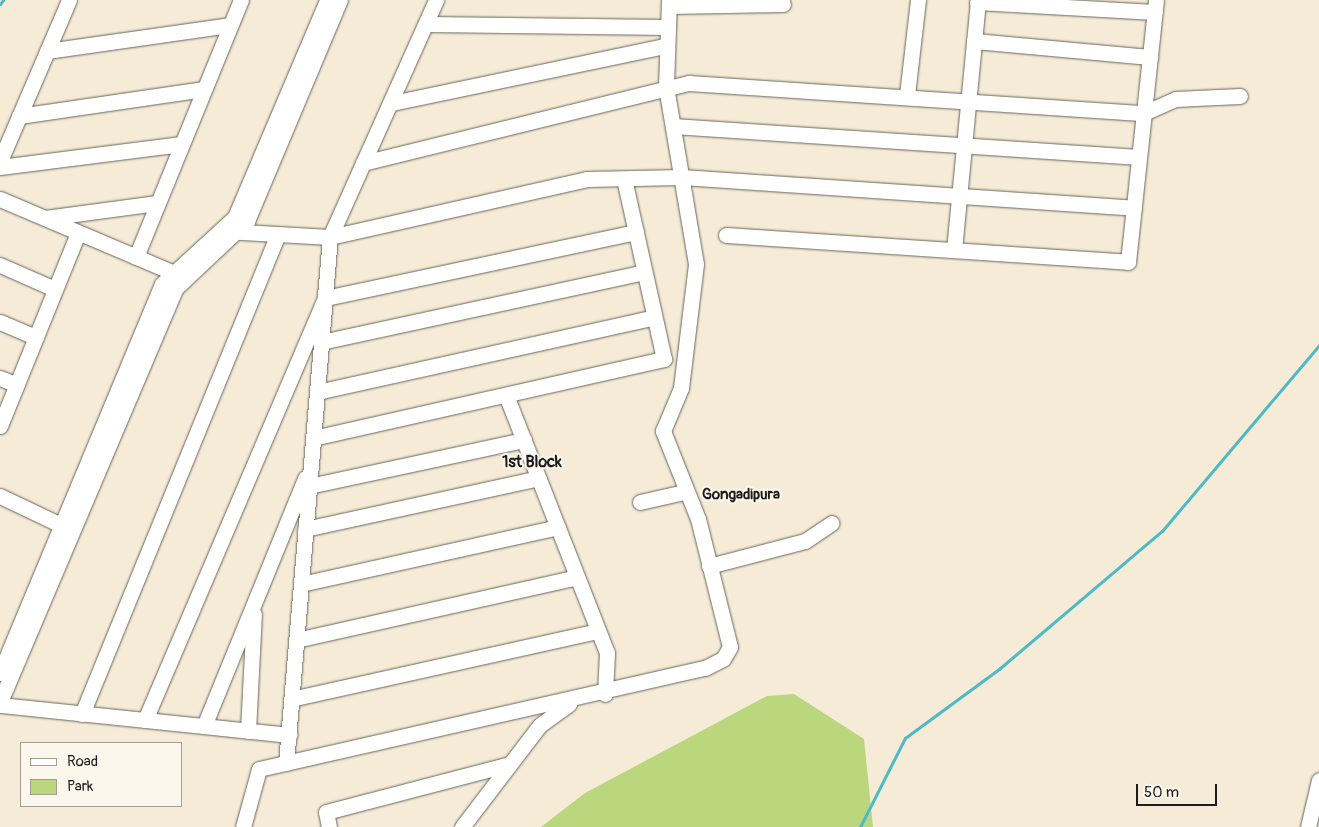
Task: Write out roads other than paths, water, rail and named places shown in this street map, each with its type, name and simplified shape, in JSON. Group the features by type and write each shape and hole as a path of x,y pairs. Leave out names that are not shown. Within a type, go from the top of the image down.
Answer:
{"street":[{"path":"0,161 69,0"},
{"path":"136,257 240,0"},
{"path":"0,673 162,284 172,272 224,231 235,217 327,0"},
{"path":"289,735 82,714 0,703 176,288 240,232 340,0"},
{"path":"286,763 330,237 428,24 436,0"},
{"path":"907,95 918,0"},
{"path":"726,235 1128,262 1155,6 977,1 954,250"},
{"path":"243,827 259,769 605,694 706,668 723,659 730,647 698,519 684,492 663,431 681,388 696,264 666,86 665,46 669,3 783,4"},
{"path":"428,24 667,27"},
{"path":"47,51 228,26"},
{"path":"974,41 1150,57"},
{"path":"392,103 665,46"},
{"path":"363,163 666,86 689,83 968,99 1144,113 1176,99 1240,96"},
{"path":"19,116 204,89"},
{"path":"673,126 1139,158"},
{"path":"0,167 182,144"},
{"path":"224,231 330,237 587,179 682,176 959,192 1134,208"},
{"path":"313,438 664,359 624,179"},
{"path":"0,200 172,272"},
{"path":"43,218 157,203"},
{"path":"0,426 78,232"},
{"path":"324,298 636,232"},
{"path":"82,714 278,234"},
{"path":"0,265 55,289"},
{"path":"321,342 644,272"},
{"path":"145,720 324,298"},
{"path":"317,392 654,317"},
{"path":"0,322 36,337"},
{"path":"0,378 17,385"},
{"path":"506,394 607,653 605,694"},
{"path":"309,486 524,440"},
{"path":"204,726 311,465"},
{"path":"306,529 539,478"},
{"path":"640,502 684,492"},
{"path":"0,496 61,524"},
{"path":"709,566 805,541 832,523"},
{"path":"301,584 558,527"},
{"path":"296,640 578,577"},
{"path":"248,731 254,602"},
{"path":"292,699 598,631"},
{"path":"462,827 540,725 573,701"},
{"path":"329,827 326,812 510,764"},
{"path":"1308,827 1319,780"}],"waterway":[{"path":"0,4 3,0"},
{"path":"860,827 905,738 999,669 1162,531 1319,345"}],"district":[{"name":"1st Block","path":"532,462"},
{"name":"Gongadipura","path":"741,495"}]}
